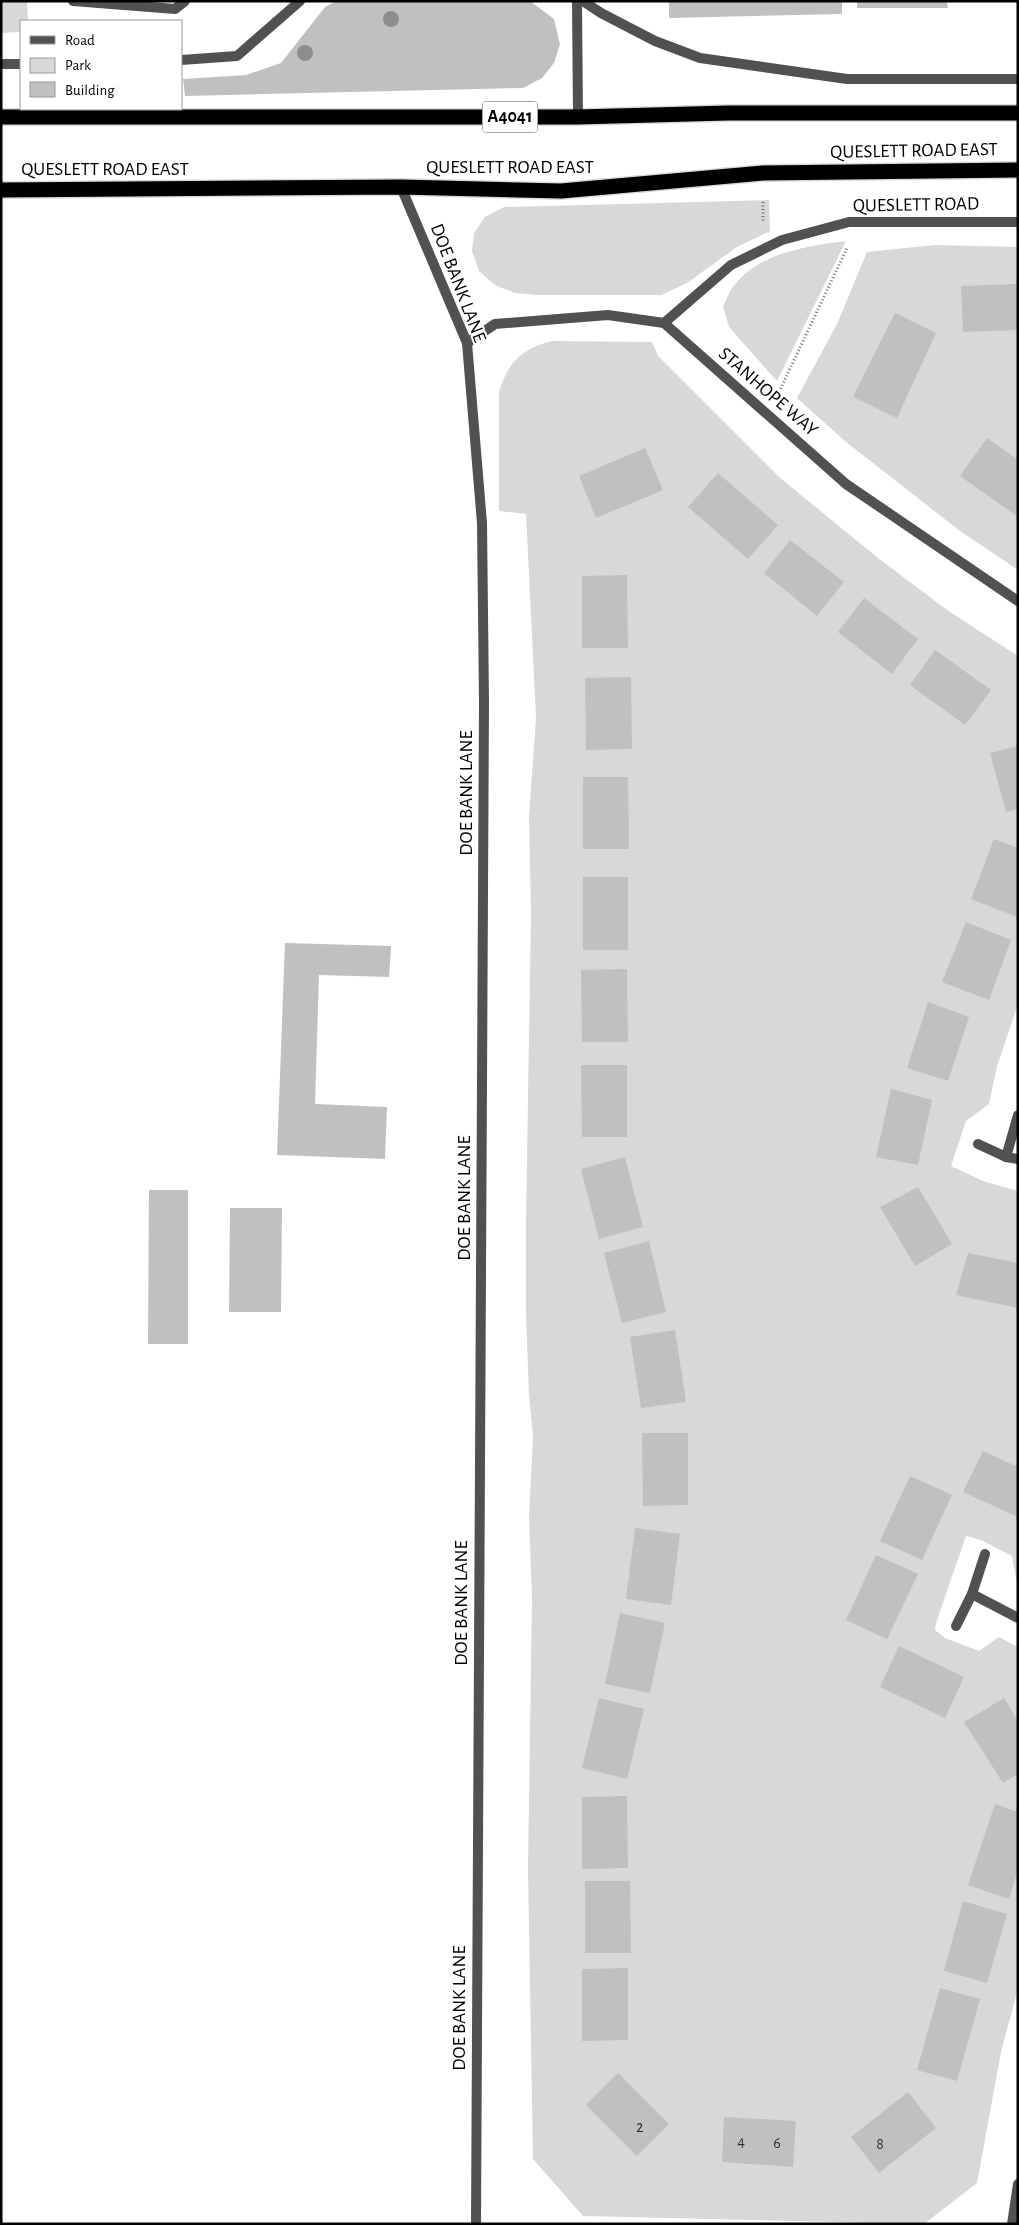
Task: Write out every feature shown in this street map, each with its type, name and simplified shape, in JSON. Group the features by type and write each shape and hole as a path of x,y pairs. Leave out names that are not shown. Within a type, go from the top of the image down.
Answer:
{"highway":[{"name":"QUESLETT ROAD EAST","path":"1,117 578,117 728,113 1018,113"},
{"name":"QUESLETT ROAD EAST","path":"1,190 401,186 560,190 763,173 1018,170"}],"street":[{"path":"73,1 175,9 185,1"},
{"path":"182,60 237,56 300,1"},
{"path":"577,1 578,117"},
{"path":"583,1 601,13 655,41 700,58 847,79 1018,79"},
{"path":"1,64 20,64"},
{"name":"DOE BANK LANE","path":"401,186 467,343 482,523 484,702 476,2224"},
{"name":"QUESLETT ROAD","path":"664,323 731,265 782,240 849,222 1018,222"},
{"path":"467,343 495,324 608,315 664,323"},
{"name":"STANHOPE WAY","path":"664,323 846,484 1018,601"},
{"path":"1006,1157 1018,1115"},
{"path":"978,1144 1006,1157 1018,1159"},
{"path":"956,1626 972,1594 985,1554"},
{"path":"972,1594 1018,1618"},
{"path":"1012,2224 1018,2184"}],"path":[{"path":"768,415 860,222"}],"green space":[{"path":"1,1 27,1 28,20 20,20 20,32 1,33"},
{"path":"769,200 770,231 737,247 687,283 661,295 539,295 515,293 495,285 479,271 472,251 474,233 485,217 504,207"},
{"path":"846,241 777,381 729,327 723,306 734,285 747,272 772,257 801,248"},
{"path":"934,245 1018,247 1018,570 960,531 846,442 797,398 837,324 867,252"},
{"path":"553,341 652,342 658,356 779,477 878,558 947,610 1018,656 1018,1004 997,1066 989,1104 966,1121 951,1166 983,1181 1018,1191 1018,1588 1012,1556 981,1540 966,1536 935,1630 945,1638 979,1651 999,1637 1018,1647 1018,1988 1001,2052 977,2183 924,2224 583,2216 533,2159 528,1869 532,1597 529,1518 533,1436 529,1395 526,1316 526,1219 531,915 529,816 536,718 526,514 499,511 499,392 507,372 518,358 533,348"}],"building":[{"path":"336,1 530,1 554,19 560,44 554,63 542,78 523,88 185,96 183,79 246,75 281,63 325,7"},
{"path":"669,1 842,1 842,14 669,18"},
{"path":"857,1 947,1 948,8 857,8"},
{"path":"1018,284 1018,330 963,332 961,286"},
{"path":"895,313 936,333 897,418 853,397"},
{"path":"987,438 1018,460 1018,517 960,476"},
{"path":"645,448 663,490 596,518 579,476"},
{"path":"718,473 778,525 748,559 688,507"},
{"path":"790,540 844,582 817,616 764,573"},
{"path":"627,575 628,648 582,648 582,576"},
{"path":"864,598 918,639 892,674 838,632"},
{"path":"935,650 991,690 965,725 910,685"},
{"path":"631,677 632,749 586,750 585,678"},
{"path":"1018,746 1018,809 1006,812 990,753"},
{"path":"583,777 628,777 629,849 583,849"},
{"path":"994,839 1018,848 1017,917 971,899"},
{"path":"583,877 628,877 628,950 583,950"},
{"path":"966,922 1011,940 989,1000 942,982"},
{"path":"285,943 391,946 389,977 319,975 315,1104 387,1107 385,1159 277,1155"},
{"path":"627,969 628,1042 582,1042 581,970"},
{"path":"928,1002 969,1017 948,1081 907,1068"},
{"path":"581,1065 627,1065 627,1137 582,1137"},
{"path":"891,1089 932,1100 918,1165 876,1157"},
{"path":"625,1157 643,1227 599,1239 581,1169"},
{"path":"918,1187 952,1244 915,1266 880,1207"},
{"path":"149,1190 188,1190 188,1344 148,1344"},
{"path":"230,1208 282,1208 281,1312 229,1312"},
{"path":"649,1241 666,1312 622,1323 604,1253"},
{"path":"968,1253 1018,1263 1018,1308 956,1295"},
{"path":"675,1330 686,1402 641,1408 630,1337"},
{"path":"642,1433 688,1433 688,1505 643,1506"},
{"path":"983,1451 1018,1467 1018,1517 963,1492"},
{"path":"910,1476 952,1495 922,1560 880,1541"},
{"path":"635,1528 680,1534 671,1605 626,1599"},
{"path":"876,1555 918,1574 887,1639 846,1620"},
{"path":"620,1613 665,1623 650,1693 605,1684"},
{"path":"899,1646 964,1677 945,1718 880,1687"},
{"path":"599,1698 644,1709 627,1779 582,1768"},
{"path":"1004,1698 1018,1721 1018,1774 1003,1783 964,1722"},
{"path":"627,1796 628,1868 582,1869 582,1797"},
{"path":"995,1804 1018,1812 1018,1870 1009,1899 968,1885"},
{"path":"585,1881 630,1881 631,1953 585,1953"},
{"path":"963,1901 1007,1914 987,1983 944,1971"},
{"path":"628,1968 628,2040 582,2041 582,1969"},
{"path":"940,1988 980,1999 957,2081 917,2070"},
{"path":"618,2073 669,2124 637,2156 586,2105"},
{"path":"908,2092 936,2128 879,2173 851,2137"},
{"path":"724,2117 796,2121 793,2167 722,2162"}]}
